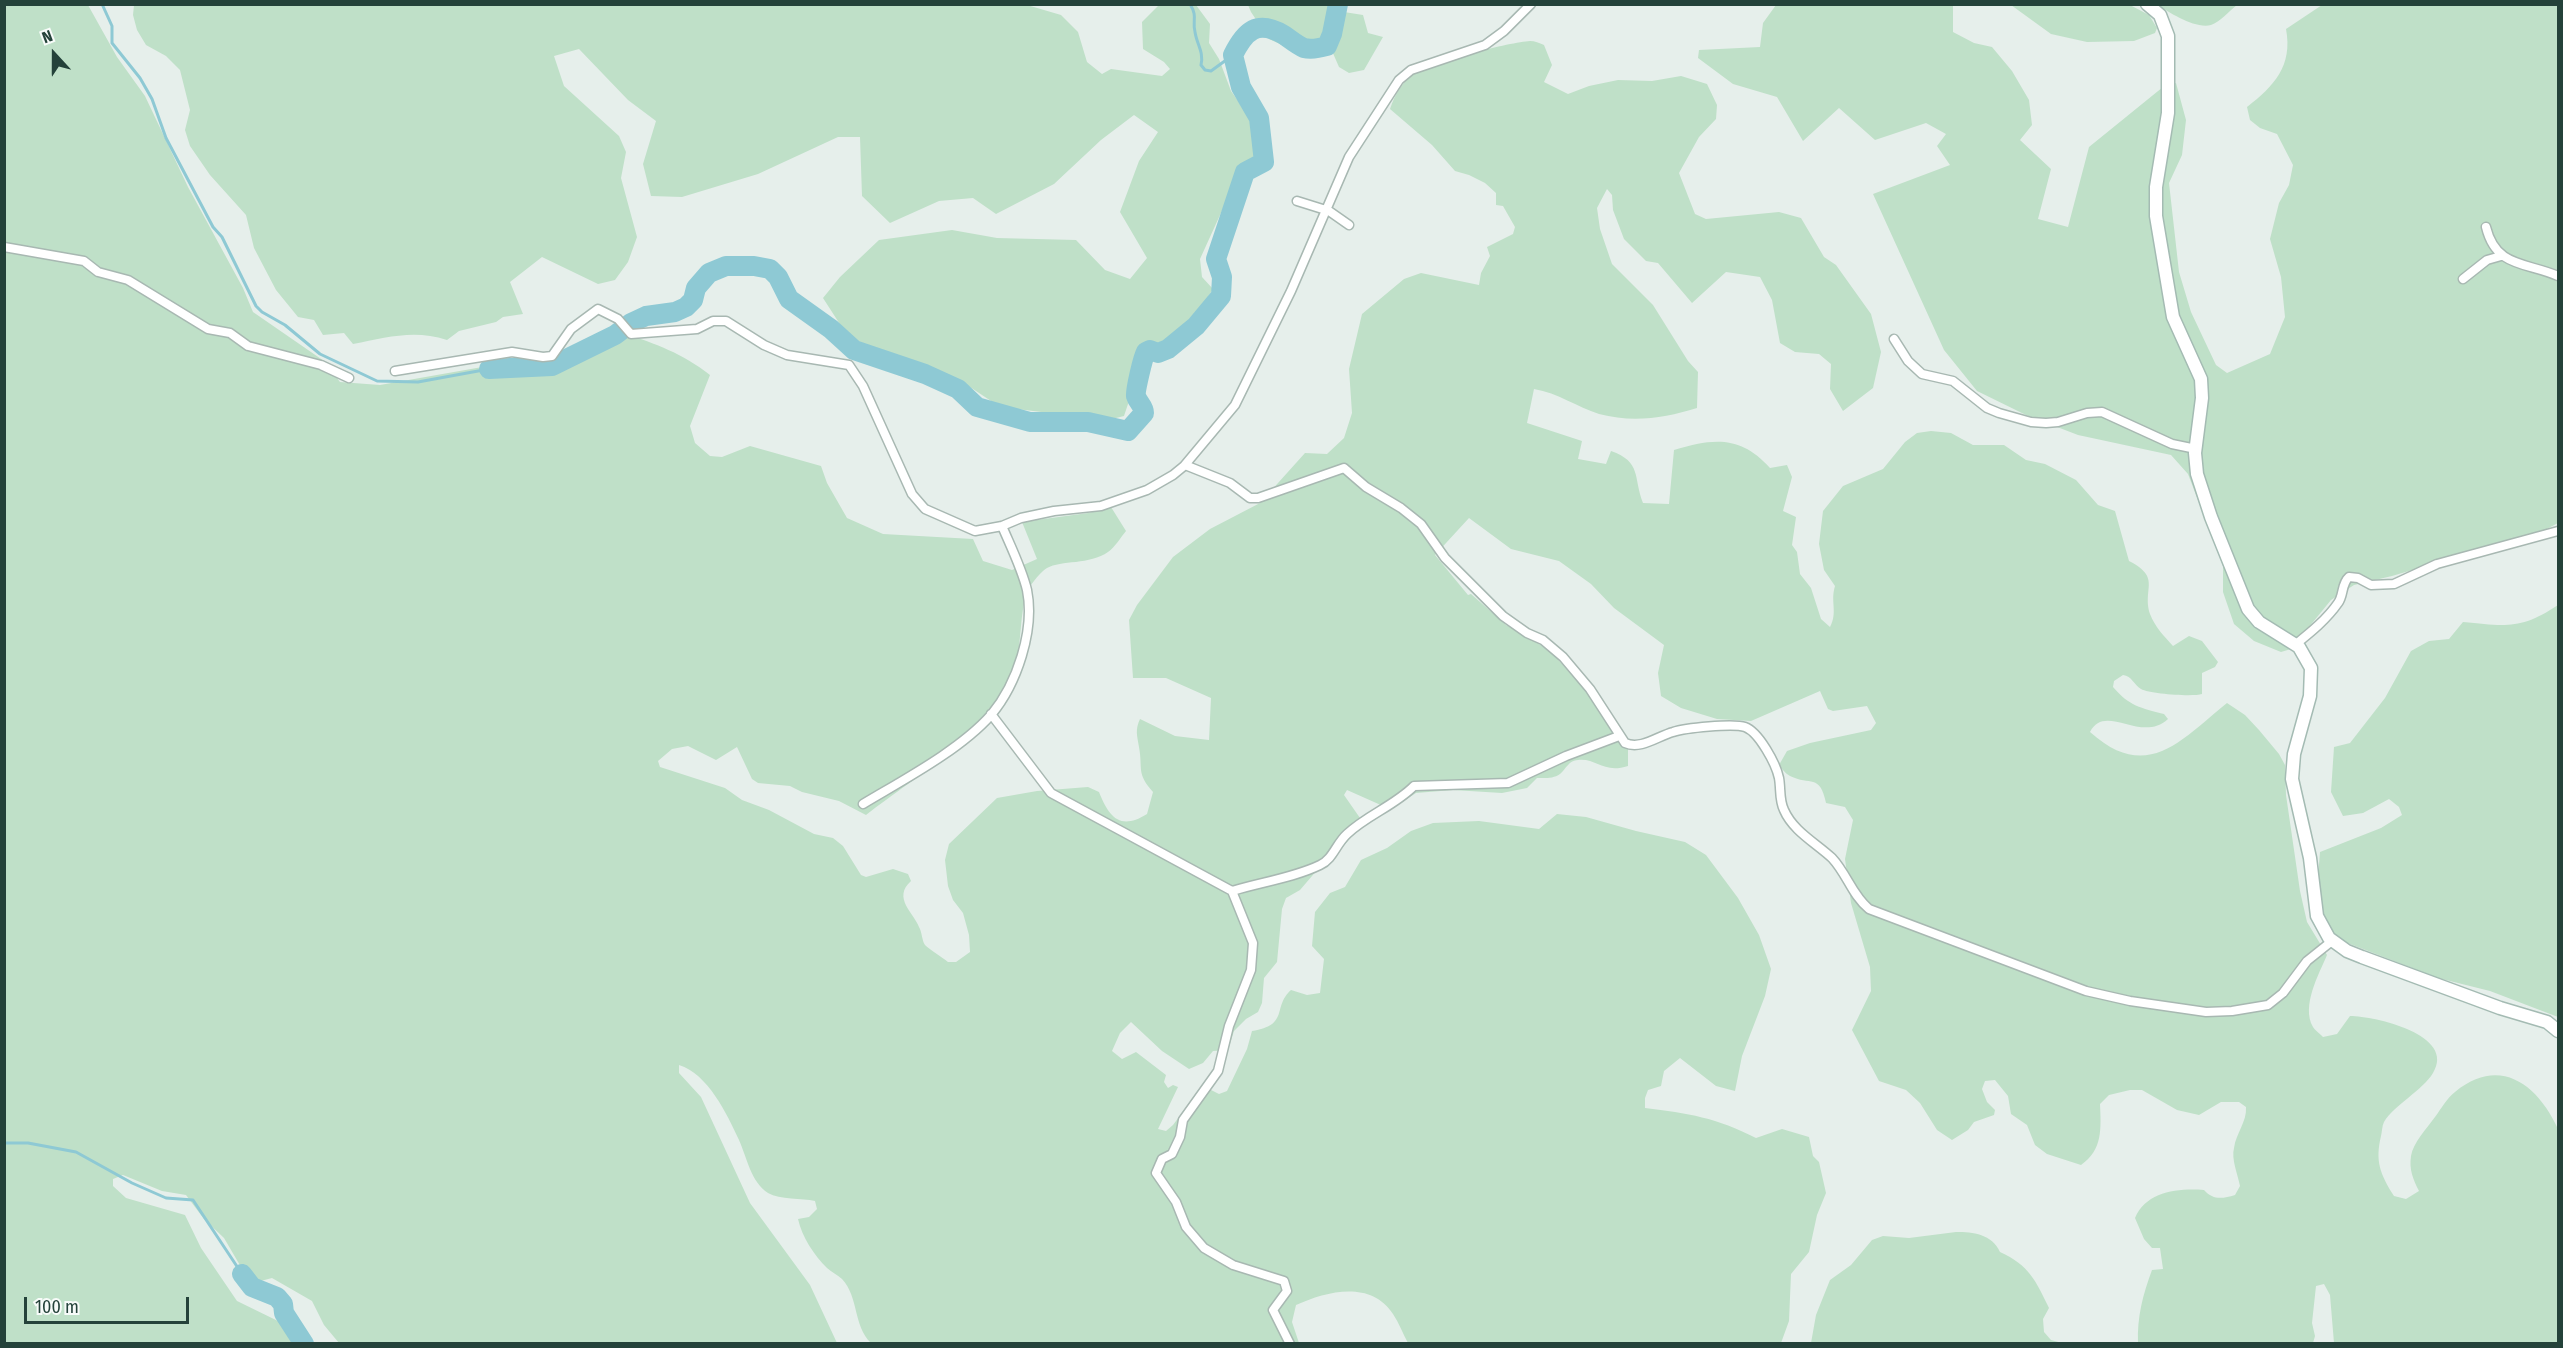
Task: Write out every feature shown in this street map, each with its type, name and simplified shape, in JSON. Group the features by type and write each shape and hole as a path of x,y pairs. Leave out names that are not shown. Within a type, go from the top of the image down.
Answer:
{"street":[{"path":"395,371 512,352 543,357 552,356 571,329 598,309 618,319 631,334 698,329 713,321 726,321 764,345 787,355 849,365 864,386 918,503 935,514 975,531 1002,526 1041,514 1088,509 1120,501 1161,483 1185,465 1235,405 1291,291 1349,156 1404,74 1436,60 1485,45 1504,31 1531,4"},
{"path":"2147,4 2160,15 2168,36 2168,113 2156,187 2156,216 2173,317 2201,379 2202,398 2196,449 2197,474 2248,609 2259,622 2296,644 2309,660 2312,674 2310,696 2294,754 2292,779 2310,858 2320,925 2332,942 2362,957 2413,974 2491,1005 2541,1020 2559,1030"},
{"path":"1297,201 1325,210 1349,225"},
{"path":"2486,227 2490,243 2501,256 2559,276"},
{"path":"4,247 84,261 98,272 128,280 208,329 230,333 248,346 321,365 349,378"},
{"path":"2463,279 2487,260 2501,256"},
{"path":"1894,339 1915,369 1930,377 1961,384 1978,402 1993,411 2031,422 2046,423 2102,412 2165,441 2196,449"},
{"path":"1185,465 1230,483 1250,498 1258,498 1344,468 1366,487 1401,508 1421,524 1445,558 1503,616 1527,633 1543,640 1563,657 1590,689 1619,736 1631,745 1649,742 1672,732 1689,728 1728,725 1743,726 1753,730 1775,766 1784,810 1812,843 1832,859 1857,899 1869,909 2086,991 2130,1001 2206,1012 2255,1008 2274,1001 2312,956 2332,942"},
{"path":"863,804 920,770 968,736 991,714 1018,669 1028,632 1027,591 1002,526"},
{"path":"2296,644 2318,626 2340,602 2345,581 2349,577 2358,578 2371,585 2394,584 2437,564 2559,531"},
{"path":"991,714 1051,793 1232,891 1253,943 1251,970 1229,1026 1218,1071 1183,1120 1180,1137 1172,1155 1162,1159 1156,1173 1176,1202 1186,1227 1204,1248 1233,1265 1284,1281 1287,1291 1273,1310 1290,1344"},
{"path":"1232,891 1264,881 1293,876 1322,864 1330,859 1335,848 1347,834 1401,799 1414,786 1508,783 1566,756 1619,736"}],"green space":[{"path":"5,5 88,5 117,57 145,96 188,187 243,288 253,312 324,361 340,382 380,385 488,366 544,370 623,333 668,350 710,375 690,426 695,443 710,456 722,457 750,446 821,466 827,483 847,518 883,534 973,539 983,561 1012,570 1037,559 1022,522 1088,513 1111,507 1126,531 1108,552 1093,559 1047,568 1029,589 1025,599 1014,669 1002,693 987,714 950,751 866,815 839,801 802,792 790,786 758,783 752,779 737,747 716,760 688,746 672,749 658,761 660,767 725,788 742,800 769,810 814,834 833,838 843,846 861,875 866,877 893,869 908,874 911,881 904,893 906,905 920,929 925,945 948,962 956,962 970,952 969,935 963,913 953,900 948,886 945,860 949,844 997,798 1037,791 1088,787 1099,792 1111,814 1117,819 1130,821 1147,814 1153,792 1144,780 1141,771 1137,733 1140,719 1175,736 1209,740 1211,698 1166,678 1133,678 1129,620 1137,605 1173,557 1210,529 1260,503 1305,453 1327,454 1344,438 1352,413 1349,369 1362,314 1404,279 1421,273 1479,285 1481,273 1490,256 1487,247 1513,234 1515,227 1503,206 1496,205 1496,193 1485,183 1455,171 1432,145 1390,109 1404,83 1417,72 1439,63 1530,41 1544,45 1552,65 1544,82 1568,94 1589,86 1618,80 1652,81 1681,76 1707,84 1717,105 1716,119 1699,137 1679,173 1695,214 1706,219 1779,212 1801,218 1824,257 1836,265 1871,314 1881,352 1873,388 1843,411 1830,389 1831,364 1819,354 1795,352 1780,343 1772,300 1760,277 1726,272 1692,303 1658,263 1646,261 1624,239 1613,210 1612,195 1607,189 1597,208 1600,229 1612,264 1653,305 1688,361 1698,372 1697,408 1661,417 1637,419 1612,417 1534,389 1527,423 1582,441 1578,459 1606,464 1611,451 1621,455 1628,460 1635,471 1643,503 1669,504 1674,450 1688,446 1726,442 1748,450 1770,468 1787,465 1792,477 1783,511 1796,517 1792,545 1797,552 1800,574 1811,588 1821,619 1830,627 1835,586 1824,570 1819,544 1823,511 1843,486 1883,469 1905,442 1917,433 1931,431 1951,433 1973,445 2004,445 2026,460 2045,464 2076,480 2098,505 2115,511 2129,561 2139,567 2148,578 2148,605 2157,627 2173,646 2189,636 2202,641 2218,662 2215,667 2202,673 2202,694 2197,695 2172,695 2146,691 2123,675 2114,681 2113,687 2124,698 2136,705 2164,714 2168,719 2158,726 2147,727 2105,721 2097,724 2090,732 2110,747 2129,754 2146,755 2162,751 2178,742 2227,703 2245,715 2279,754 2285,765 2286,795 2300,891 2307,922 2327,955 2310,1000 2310,1019 2313,1027 2323,1037 2337,1034 2350,1016 2362,1017 2410,1030 2424,1038 2434,1048 2437,1060 2433,1073 2388,1116 2383,1124 2379,1145 2380,1167 2394,1196 2406,1199 2419,1191 2411,1166 2414,1146 2449,1097 2472,1081 2487,1076 2502,1076 2516,1080 2540,1099 2558,1129 2558,1343 2334,1343 2330,1295 2324,1284 2316,1286 2312,1323 2315,1336 2313,1343 2138,1343 2143,1297 2152,1270 2163,1269 2160,1248 2152,1248 2144,1239 2135,1218 2147,1202 2173,1191 2204,1190 2218,1198 2235,1195 2240,1186 2233,1152 2245,1118 2246,1107 2239,1102 2221,1102 2199,1115 2177,1110 2142,1090 2109,1095 2100,1104 2100,1130 2097,1145 2093,1153 2081,1165 2047,1154 2035,1145 2027,1125 2011,1114 2008,1096 1995,1080 1985,1081 1982,1089 1987,1102 1995,1110 1994,1115 1974,1122 1968,1130 1952,1140 1937,1130 1920,1103 1906,1090 1879,1081 1852,1030 1871,991 1870,967 1851,903 1845,859 1853,820 1845,807 1826,803 1824,794 1817,784 1790,776 1779,765 1787,751 1810,743 1871,730 1876,723 1867,706 1833,711 1828,709 1820,691 1751,721 1717,719 1681,708 1661,696 1658,673 1664,645 1614,608 1591,584 1559,561 1511,549 1469,518 1435,555 1468,595 1471,594 1506,625 1531,638 1554,655 1584,689 1621,742 1628,748 1628,766 1612,768 1590,761 1575,760 1557,776 1537,778 1527,788 1502,793 1453,790 1416,793 1402,802 1383,806 1347,790 1344,795 1360,818 1356,832 1339,851 1336,858 1318,869 1300,890 1286,898 1282,909 1277,962 1264,978 1262,1003 1258,1012 1246,1019 1234,1031 1228,1050 1213,1051 1203,1063 1189,1069 1162,1051 1131,1022 1120,1033 1112,1051 1122,1059 1136,1052 1166,1075 1164,1082 1168,1088 1173,1085 1178,1087 1158,1129 1166,1131 1173,1125 1199,1090 1211,1090 1219,1094 1227,1091 1247,1049 1252,1031 1264,1028 1276,1020 1285,996 1291,990 1307,995 1320,993 1324,959 1312,946 1315,912 1330,893 1345,887 1361,860 1387,848 1411,831 1433,823 1479,821 1539,829 1557,814 1586,817 1685,842 1706,855 1738,898 1759,935 1771,969 1765,996 1742,1056 1735,1091 1716,1086 1680,1058 1664,1071 1661,1086 1648,1090 1645,1108 1702,1117 1756,1138 1782,1129 1809,1137 1813,1156 1819,1162 1826,1193 1817,1215 1809,1252 1791,1274 1789,1321 1781,1343 1408,1343 1395,1317 1384,1303 1373,1296 1348,1292 1321,1296 1296,1305 1292,1322 1299,1343 871,1343 861,1328 847,1286 818,1257 802,1232 798,1219 809,1217 817,1209 815,1201 779,1197 768,1193 757,1183 739,1140 715,1096 699,1077 679,1065 679,1073 701,1097 750,1203 810,1285 837,1343 339,1343 324,1325 312,1301 272,1278 257,1282 248,1279 224,1238 204,1219 186,1195 162,1191 123,1175 113,1179 113,1186 126,1198 185,1215 201,1248 237,1301 280,1322 292,1343 5,1344"},
{"path":"134,5 1027,5 1061,15 1078,32 1087,62 1102,74 1111,69 1162,76 1170,69 1164,62 1143,49 1142,22 1159,5 1196,5 1210,24 1209,43 1219,59 1231,91 1255,125 1257,152 1235,182 1200,259 1202,277 1213,289 1204,303 1173,337 1155,344 1135,359 1130,398 1124,416 1108,420 1000,407 970,387 867,348 843,329 823,298 840,277 879,240 952,230 997,238 1076,240 1105,270 1130,279 1147,258 1120,212 1139,161 1158,132 1134,115 1101,140 1054,184 996,214 973,198 939,201 890,223 862,196 860,137 838,137 758,174 682,197 651,196 643,164 656,121 628,100 579,49 554,56 564,86 619,136 626,152 621,178 637,237 628,262 615,280 598,284 542,257 510,282 523,314 503,317 496,322 459,331 447,340 411,335 353,344 344,333 323,335 314,320 298,317 276,290 254,248 246,215 210,175 190,146 185,130 190,110 180,70 166,56 146,45 137,30 133,15"},
{"path":"1248,5 1343,5 1344,12 1363,15 1368,33 1383,37 1364,70 1349,73 1339,67 1332,51 1322,56 1308,57 1269,39"},
{"path":"1776,5 1953,5 1953,32 1974,43 1992,47 2012,71 2029,100 2032,125 2020,140 2051,169 2038,219 2068,227 2089,147 2163,87 2176,83 2186,120 2182,155 2169,183 2179,272 2191,312 2216,365 2227,373 2270,354 2285,317 2281,277 2270,239 2279,203 2289,185 2293,165 2277,134 2260,128 2250,120 2247,107 2273,83 2284,64 2287,54 2286,29 2322,5 2558,5 2558,523 2541,532 2354,585 2331,600 2291,649 2281,652 2254,641 2234,624 2223,592 2223,566 2188,474 2171,455 2078,435 2026,415 1977,391 1944,350 1873,194 1950,165 1937,146 1946,134 1926,123 1875,140 1839,108 1803,141 1777,97 1733,84 1698,58 1699,50 1760,47 1763,23"},
{"path":"2011,5 2130,5 2149,15 2157,28 2155,33 2134,41 2087,42 2051,34"},
{"path":"2158,5 2237,5 2218,21 2205,26 2183,20"},
{"path":"2558,605 2558,1017 2490,991 2438,978 2345,942 2328,931 2320,915 2317,890 2320,852 2381,828 2402,815 2399,807 2389,799 2363,813 2343,816 2331,792 2334,747 2350,743 2385,698 2411,651 2429,641 2449,639 2463,622 2490,625 2512,624 2533,619"},
{"path":"1956,1232 1981,1235 1987,1238 1997,1246 2000,1252 2025,1268 2049,1308 2043,1319 2044,1332 2051,1340 2062,1343 1811,1343 1816,1315 1830,1280 1851,1265 1872,1240 1883,1236 1909,1238"}],"waterway":[{"path":"102,4 112,26 112,43 140,78 152,99 166,138 213,227 222,237 256,306 262,312 285,325 320,354 377,381 418,382 489,369"},
{"path":"1190,4 1194,12 1194,28 1202,56 1201,65 1205,70 1211,71 1233,55"},
{"path":"489,369 552,366 615,335 631,323 646,316 675,312 686,307 693,300 696,288 709,273 726,266 754,266 770,269 778,277 789,299 831,329 854,350 925,374 958,389 977,407 1030,422 1088,422 1128,431 1144,413 1136,393 1146,352 1150,350 1158,353 1168,349 1196,326 1221,296 1222,277 1216,259 1245,172 1264,162 1259,118 1241,87 1233,55 1247,34 1259,28 1275,30 1304,48 1327,46 1338,4"},
{"path":"4,1143 28,1143 76,1152 132,1183 166,1198 193,1200 242,1274"},
{"path":"242,1274 252,1287 277,1297 283,1304 284,1313 304,1344"}]}
